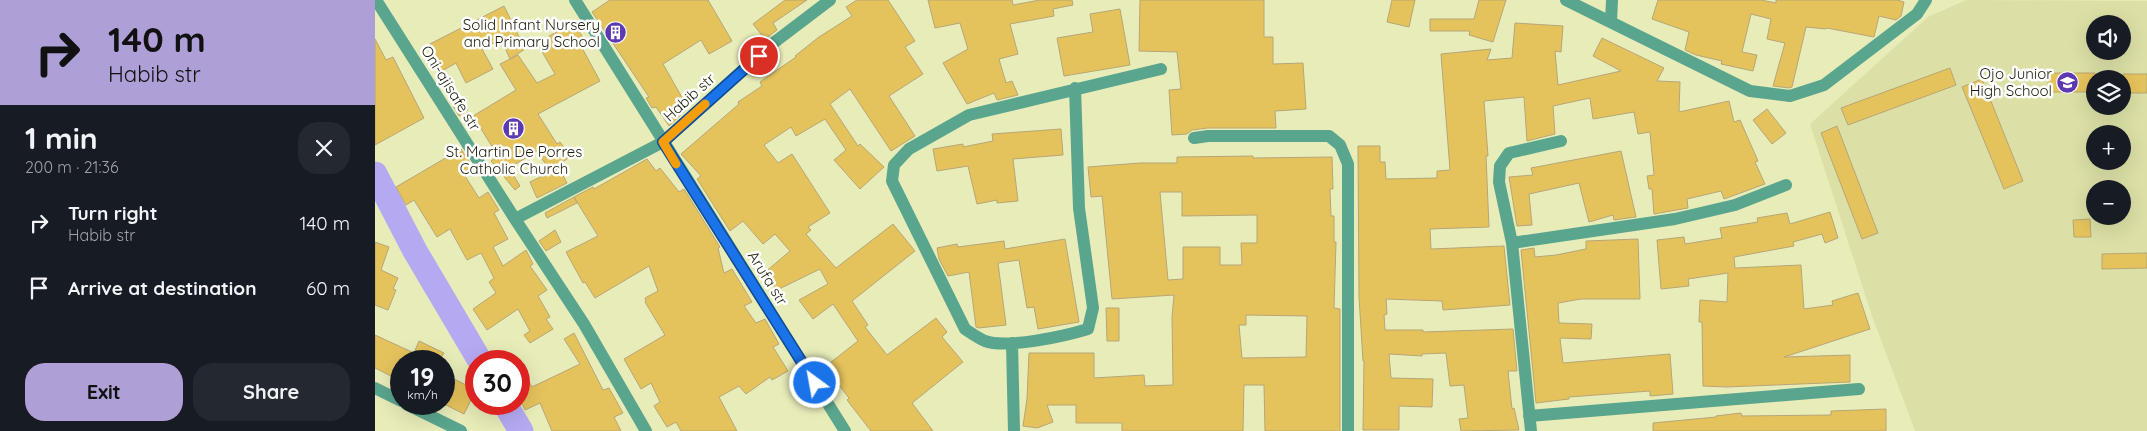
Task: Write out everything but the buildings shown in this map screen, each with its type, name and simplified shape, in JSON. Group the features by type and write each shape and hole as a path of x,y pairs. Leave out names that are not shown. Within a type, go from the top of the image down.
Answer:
{"street":[{"name":"Oni-ajisafe str","path":"376,0 584,324 646,431"},
{"name":"Arufa str","path":"575,0 845,431"},
{"name":"Habib str","path":"663,142 772,44 830,0"},
{"path":"1566,0 1749,91 1791,96 1824,85 1917,14 1926,0"},
{"path":"1611,22 1612,0"},
{"path":"1075,88 1079,208 1093,308 1088,329 1068,335 1012,343 986,341 965,329 892,181 894,165 909,149 969,116 1075,88 1161,68"},
{"path":"1194,138 1208,136 1329,136 1340,145 1348,164 1348,431"},
{"path":"1531,431 1512,243 1499,182 1500,166 1509,152 1561,141"},
{"path":"515,219 663,142"},
{"path":"1512,243 1675,219 1735,205 1786,185"},
{"path":"1012,343 1014,431"},
{"path":"375,388 390,396"},
{"path":"1529,416 1859,388"},
{"path":"428,415 461,431"}],"shaded area":[{"path":"1966,0 2147,1 2147,431 1915,431 1872,316 1810,124 1928,17"}],"waterway":[{"path":"375,174 415,251 474,350"},
{"path":"512,415 521,431"}],"slow traffic":[{"path":"676,164 663,142 705,104"}],"place":[{"name":"Solid Infant Nursery and Primary School","path":"616,33"},
{"name":"Ojo Junior High School","path":"2068,82"},
{"name":"St. Martin De Porres Catholic Church","path":"514,128"}],"route":[{"path":"759,56 663,142 815,383"}]}
